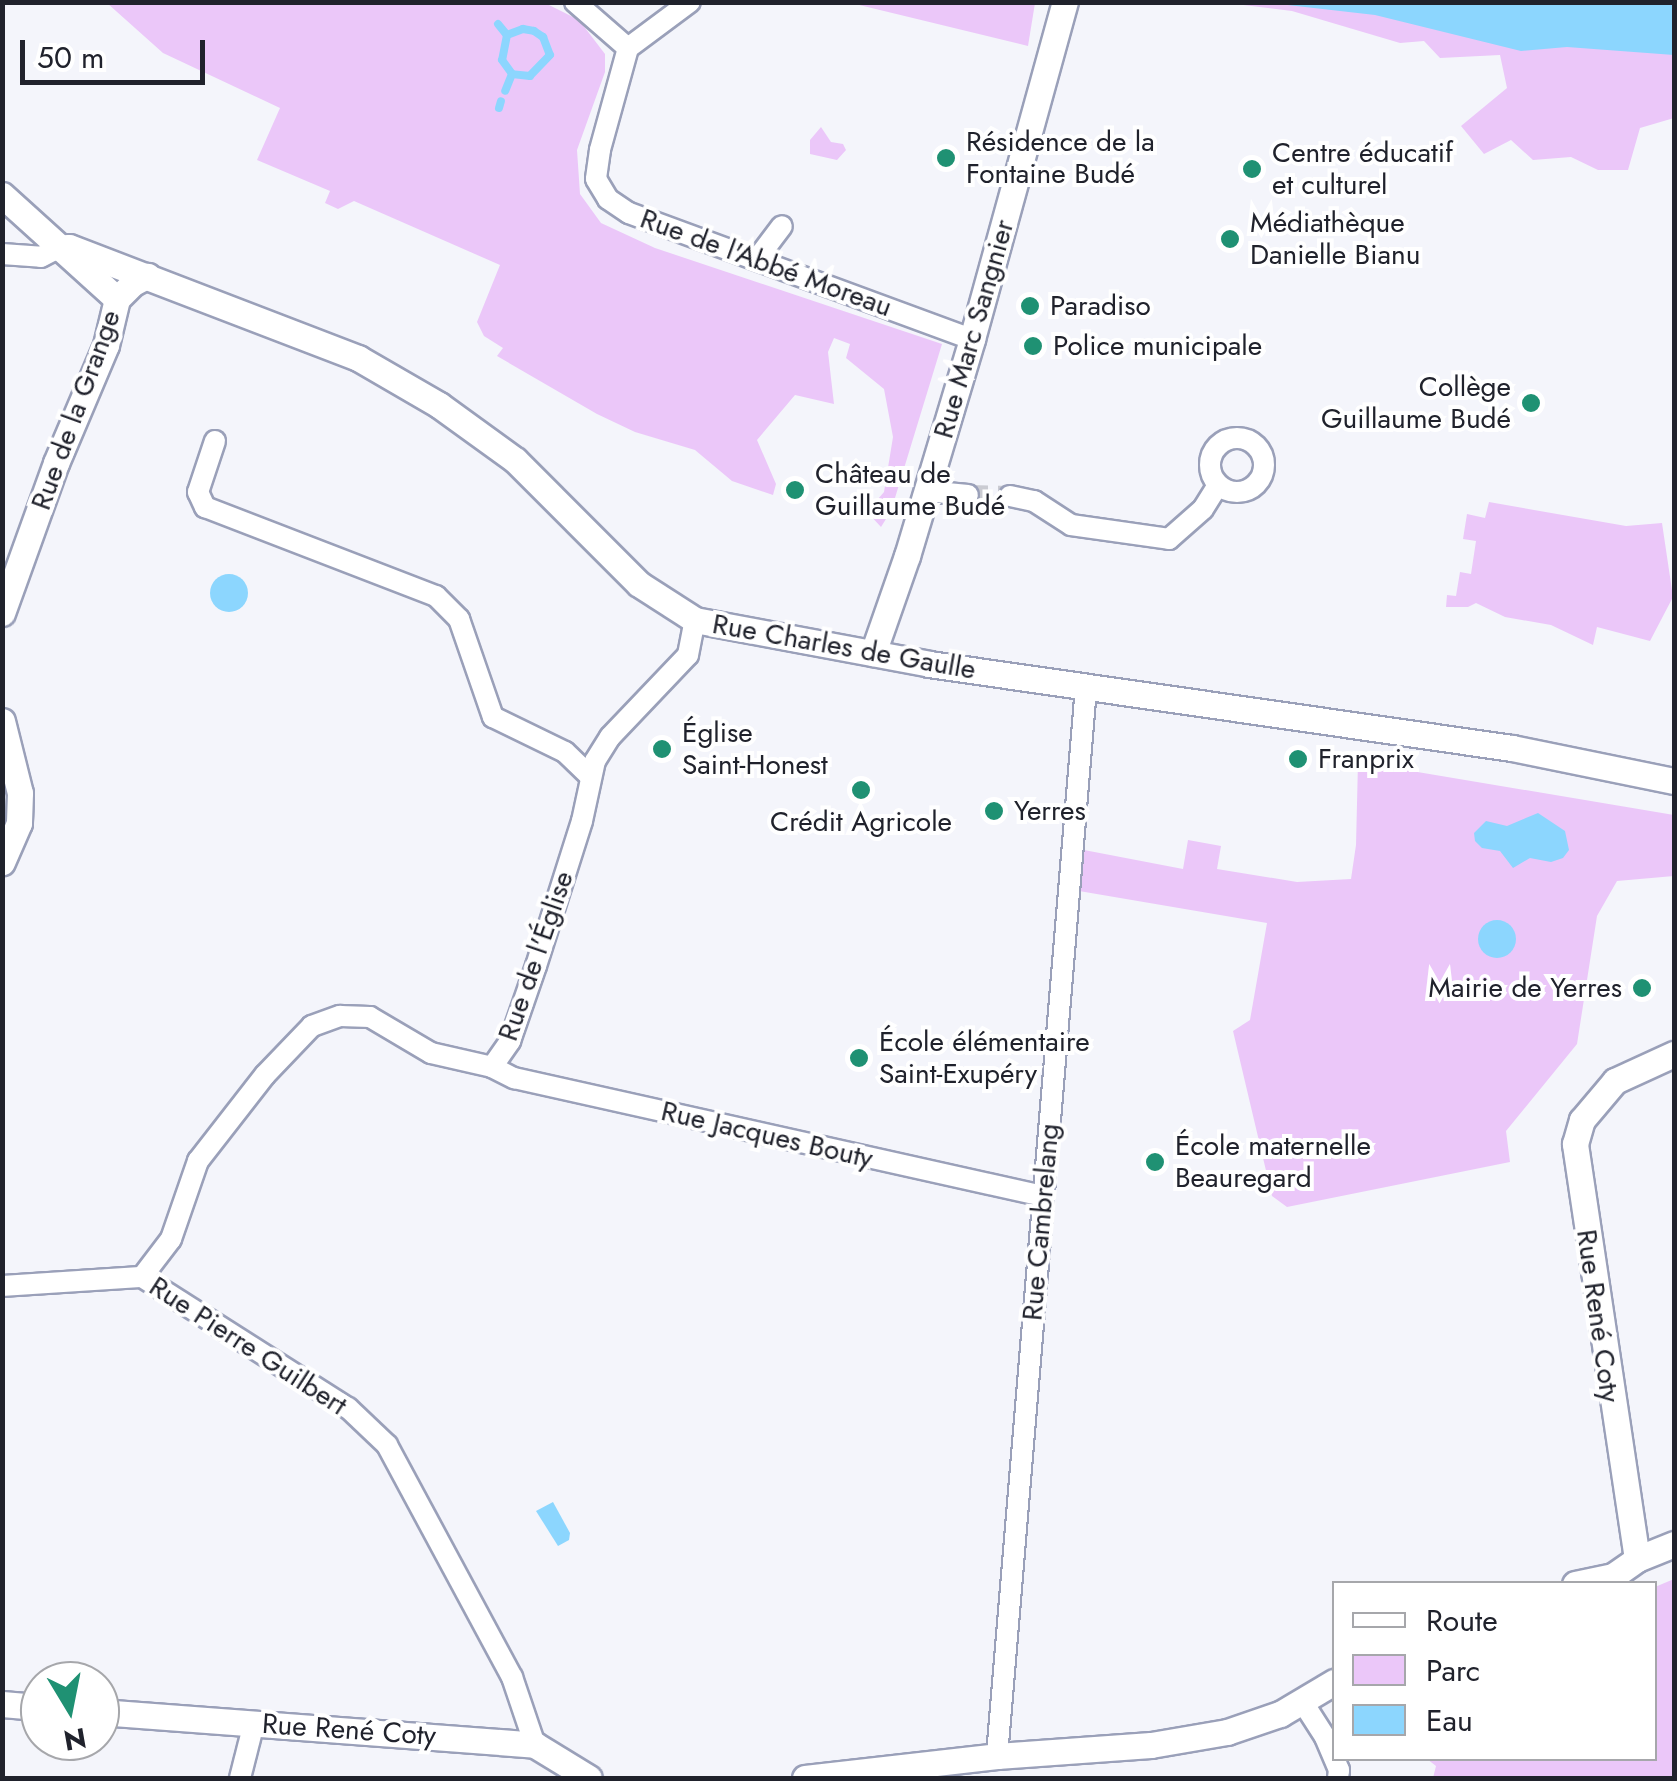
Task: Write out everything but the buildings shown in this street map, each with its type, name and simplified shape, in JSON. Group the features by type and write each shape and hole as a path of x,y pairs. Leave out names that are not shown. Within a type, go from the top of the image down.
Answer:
{"street":[{"path":"576,2 628,48 690,2"},
{"name":"Rue Marc Sangnier","path":"874,653 972,339 1065,2"},
{"name":"Rue de l'Abbé Moreau","path":"628,48 596,178 608,199 630,213 972,339"},
{"path":"2,195 117,299"},
{"path":"757,259 782,226"},
{"name":"Rue Charles de Gaulle","path":"58,248 69,247 358,358 438,404 515,460 639,584 694,620 1086,687 1512,748 1674,781"},
{"path":"2,254 41,257 58,248"},
{"name":"Rue de la Grange","path":"2,614 56,463 106,345 117,299 133,282 147,276"},
{"path":"215,441 198,492 205,507 436,596 459,619 492,717 564,752 590,777"},
{"path":"1010,496 1034,501 1071,525 1168,539 1203,508 1218,485"},
{"path":"926,491 968,495"},
{"name":"Rue de l'Église","path":"142,1276 171,1240 198,1161 265,1075 312,1026 340,1016 370,1017 431,1053 492,1067 510,1040 536,966 582,821 590,777 610,738 688,655 694,620"},
{"name":"Rue Cambrelang","path":"997,1756 1086,687"},
{"path":"2,720 20,793 18,823 2,862"},
{"name":"Rue René Coty","path":"1637,1559 1575,1144 1582,1120 1615,1080 1674,1054"},
{"name":"Rue Jacques Bouty","path":"492,1067 514,1078 1043,1196"},
{"name":"Rue Pierre Guilbert","path":"2,1286 142,1276 348,1408 387,1445 512,1677 535,1746"},
{"path":"1589,1581 1613,1576 1637,1559 1674,1544"},
{"path":"805,1778 997,1756 1151,1745 1227,1732 1280,1714 1332,1683"},
{"path":"1302,1701 1332,1754"},
{"name":"Rue René Coty","path":"120,1713 535,1746 590,1778"},
{"path":"240,1778 254,1723"}],"green space":[{"path":"543,2 579,20 605,54 605,72 577,150 580,194 601,223 655,248 942,344 891,511 881,527 867,512 884,492 893,437 884,389 846,358 850,344 834,338 828,352 834,404 795,395 757,440 776,484 773,495 732,481 695,450 635,432 597,414 497,356 503,348 484,336 477,322 500,265 354,201 338,209 325,203 330,191 257,160 280,108 163,53 107,3"},
{"path":"1371,2 1674,44 1674,118 1640,128 1628,170 1598,170 1571,157 1533,160 1511,140 1484,154 1461,126 1507,88 1500,55 1440,58 1424,41 1400,43 1292,11 1227,3"},
{"path":"851,3 1035,3 1028,46"},
{"path":"821,127 831,142 843,144 846,150 837,160 810,154 810,140"},
{"path":"1489,502 1626,526 1662,523 1673,597 1650,641 1597,627 1593,645 1551,625 1505,617 1476,603 1446,607 1447,595 1456,596 1460,572 1471,574 1476,541 1463,539 1467,514 1485,518"},
{"path":"1358,762 1674,815 1674,876 1617,881 1597,916 1577,1044 1506,1131 1510,1162 1287,1207 1272,1196 1233,1031 1250,1020 1267,923 1079,891 1084,850 1183,869 1188,840 1221,846 1217,869 1297,882 1351,879"},
{"path":"1674,1579 1674,1778 1433,1778 1436,1766 1430,1761 1657,1761 1657,1586"}],"water":[{"path":"1270,3 1674,3 1674,55 1567,47 1521,51 1375,15"},
{"path":"229,574 242,580 248,593 242,606 229,612 216,606 210,593 216,580"},
{"path":"1538,813 1565,831 1569,850 1563,858 1551,862 1530,858 1513,868 1500,851 1482,848 1475,841 1474,833 1486,821 1507,826"},
{"path":"1497,920 1511,925 1516,939 1511,953 1497,958 1483,953 1478,939 1483,925"},
{"path":"553,1502 570,1533 569,1540 558,1546 536,1511"}],"waterway":[{"path":"498,24 507,35 502,60 512,74 505,91"},
{"path":"507,35 523,29 534,31 543,37 550,55 530,76 512,74"},
{"path":"499,108 501,101"}],"tunnel":[{"path":"968,495 1010,496"}],"place":[{"name":"Résidence de la Fontaine Budé","path":"946,158"},
{"name":"Centre éducatif et culturel","path":"1252,169"},
{"name":"Médiathèque Danielle Bianu","path":"1230,239"},
{"name":"Paradiso","path":"1030,306"},
{"name":"Police municipale","path":"1033,346"},
{"name":"Collège Guillaume Budé","path":"1531,403"},
{"name":"Château de Guillaume Budé","path":"795,490"},
{"name":"Église Saint-Honest","path":"662,749"},
{"name":"Franprix","path":"1298,759"},
{"name":"Crédit Agricole","path":"861,790"},
{"name":"Yerres","path":"994,811"},
{"name":"Mairie de Yerres","path":"1642,988"},
{"name":"École élémentaire Saint-Exupéry","path":"859,1058"},
{"name":"École maternelle Beauregard","path":"1155,1162"}]}
